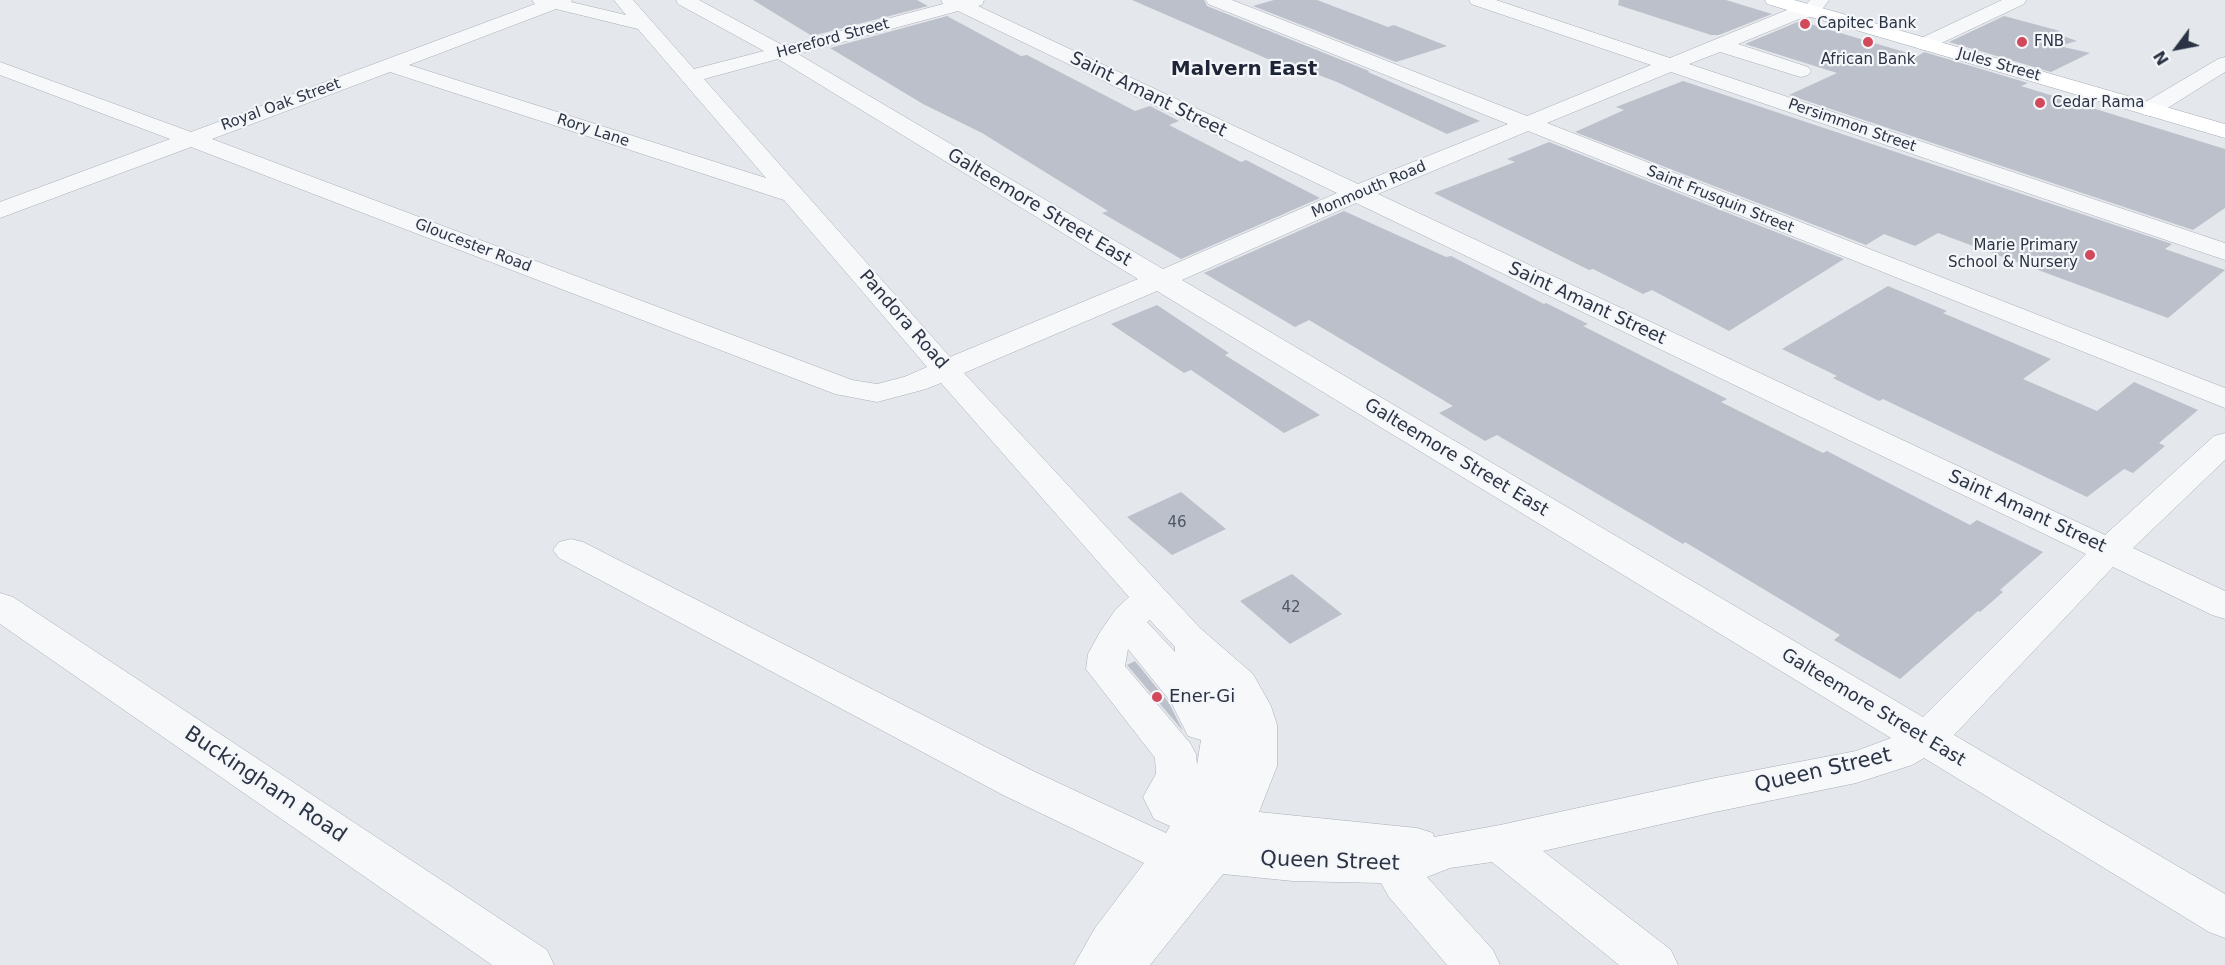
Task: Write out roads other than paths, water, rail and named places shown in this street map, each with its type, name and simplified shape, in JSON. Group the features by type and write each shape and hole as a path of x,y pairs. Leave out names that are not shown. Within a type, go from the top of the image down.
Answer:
{"main road":[{"name":"Jules Street","path":"1798,5 2225,131"}],"street":[{"name":"Pandora Road","path":"623,0 946,369 1003,436 1138,610 1186,658"},
{"name":"Galteemore Street East","path":"685,0 782,53 2225,918"},
{"name":"Saint Frusquin Street","path":"1215,0 2225,399"},
{"name":"Persimmon Street","path":"1478,0 2225,252"},
{"path":"1924,44 2017,0"},
{"path":"553,1 645,25"},
{"name":"Royal Oak Street","path":"0,211 553,1"},
{"name":"Hereford Street","path":"689,77 782,53 962,1"},
{"name":"Saint Amant Street","path":"962,1 1356,194 2225,606"},
{"name":"Monmouth Road","path":"946,369 1356,194 1720,45 1798,5"},
{"path":"1720,45 1801,70"},
{"path":"1773,81 1822,61"},
{"path":"2150,109 2225,63"},
{"name":"Rory Lane","path":"389,65 796,196"},
{"name":"Gloucester Road","path":"0,68 846,388 877,393 889,391 946,369"},
{"path":"2204,76 2225,82"},
{"name":"Queen Street","path":"1199,841 1293,863 1386,855 1414,864 1445,851 1500,843 1704,797 1857,767 1897,754 1926,740 2109,551 2225,443"},
{"path":"571,550 1018,783 1199,841"},
{"name":"Buckingham Road","path":"0,606 530,965"},
{"path":"1138,610 1107,654 1105,669 1193,738"},
{"path":"1186,658 1198,711 1193,738 1177,775 1164,797 1169,807 1199,841"},
{"path":"1121,965 1199,841 1214,783 1221,714 1218,702 1186,658"},
{"path":"1098,965 1112,942 1199,841"},
{"path":"1500,843 1654,965"},
{"path":"1386,855 1405,884 1476,965"}],"place":[{"name":"Capitec Bank","path":"1805,24"},
{"name":"African Bank","path":"1868,42"},
{"name":"FNB","path":"2022,42"},
{"name":"Cedar Rama","path":"2040,103"},
{"name":"Marie Primary School & Nursery","path":"2090,255"},
{"name":"Ener-Gi","path":"1157,697"}],"district":[{"name":"Malvern East","path":"1244,70"}]}
